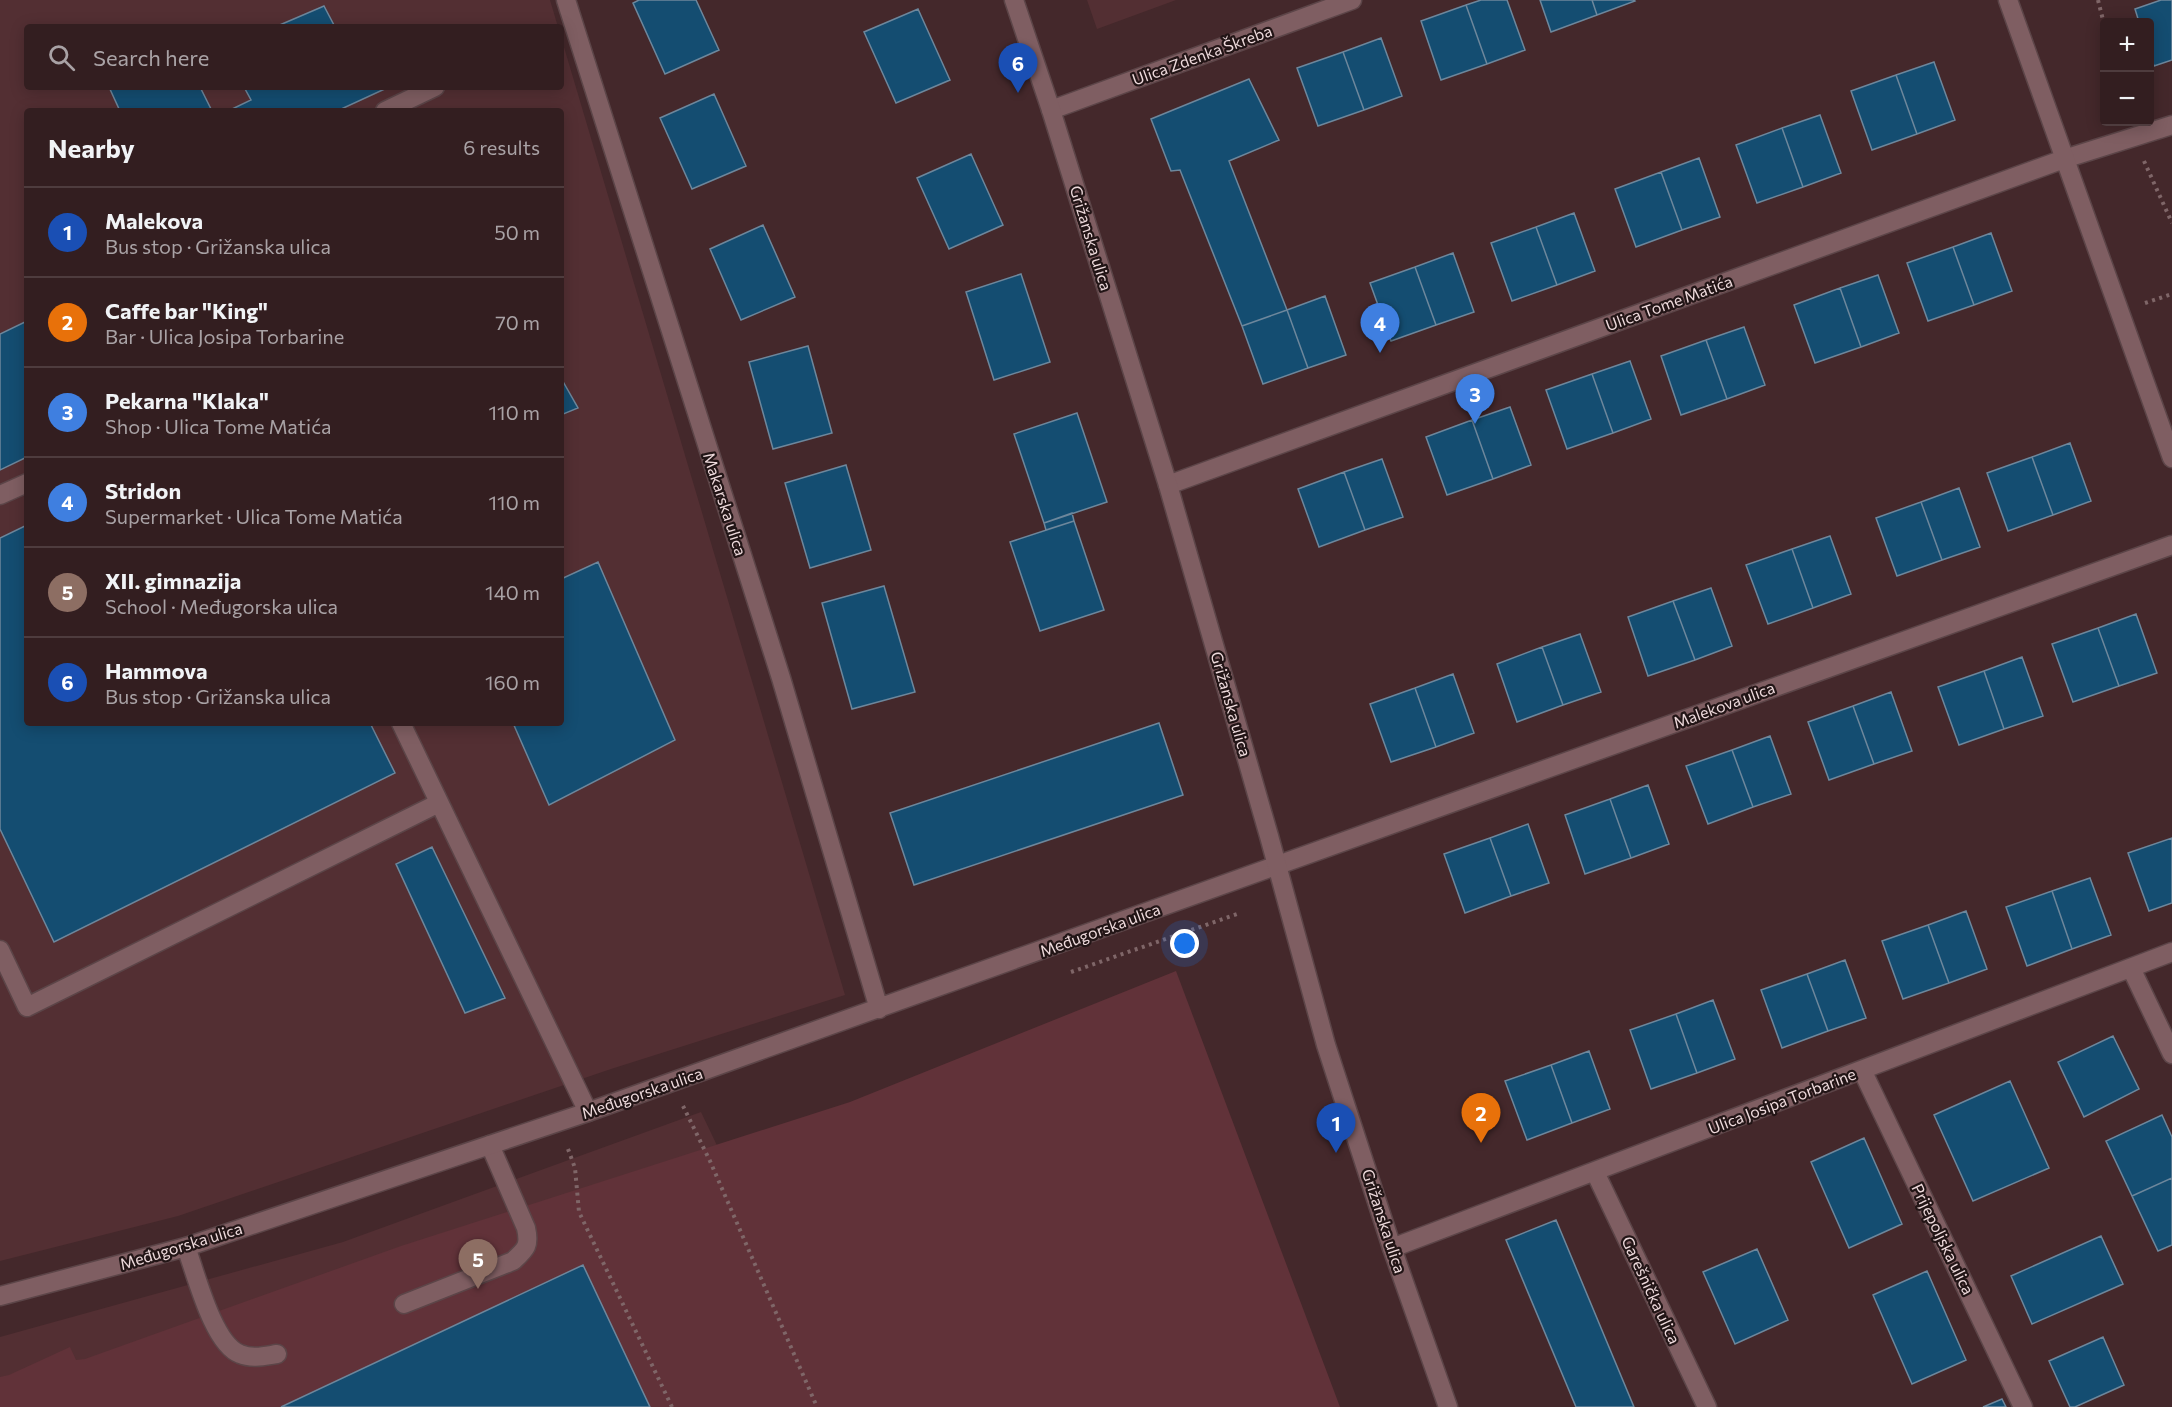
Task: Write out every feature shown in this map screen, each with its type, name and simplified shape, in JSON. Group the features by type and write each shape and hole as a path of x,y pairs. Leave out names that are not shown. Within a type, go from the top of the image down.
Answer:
{"street":[{"name":"Makarska ulica","path":"566,0 567,24 781,678 879,1009"},
{"name":"Grižanska ulica","path":"1014,0 1051,110 1168,485 1326,1045 1392,1248 1448,1407"},
{"name":"Ulica Zdenka Škreba","path":"1051,110 1352,0"},
{"path":"2008,0 2172,458"},
{"path":"391,108 429,90"},
{"name":"Ulica Tome Matića","path":"1168,485 2064,159 2172,125"},
{"path":"0,495 24,484"},
{"name":"Malekova ulica","path":"1277,865 2172,545"},
{"path":"402,726 588,1112"},
{"path":"0,950 27,1007 439,803"},
{"name":"Međugorska ulica","path":"0,1296 186,1247 588,1112 1277,865"},
{"name":"Ulica Josipa Torbarine","path":"1392,1248 2172,952"},
{"path":"2131,968 2172,1054"},
{"name":"Prijepoljska ulica","path":"1863,1070 2023,1407"},
{"path":"404,1304 513,1261 525,1251 529,1240 526,1228 490,1145"},
{"name":"Garešnička ulica","path":"1595,1172 1707,1407"},
{"path":"186,1247 216,1329 226,1344 238,1354 255,1358 277,1354"}],"path":[{"path":"2098,0 2102,18"},
{"path":"2142,158 2172,223"},
{"path":"2136,306 2172,294"},
{"path":"683,1106 710,1161 817,1407"},
{"path":"568,1149 575,1168 579,1212 672,1407"}],"shaded area":[{"path":"0,0 550,0 557,24 24,24 24,90 564,90 564,47 845,995 611,1069 178,1216 0,1261"},
{"path":"1087,0 1176,0 1097,29"},
{"path":"1176,971 1340,1407 0,1407 0,1377 70,1347 76,1360 85,1359 401,1246 850,1102"},
{"path":"701,1112 842,1407 0,1407 0,1337 343,1242"}],"building":[{"path":"639,0 696,0 719,50 665,74 633,3"},
{"path":"1481,0 1507,0 1525,50 1487,64 1466,5"},
{"path":"1540,0 1592,0 1597,15 1551,32"},
{"path":"1592,0 1634,0 1635,1 1597,15"},
{"path":"2161,0 2172,0 2172,60 2154,66 2154,18 2138,18 2135,9"},
{"path":"1466,5 1487,64 1441,80 1421,21"},
{"path":"324,6 333,24 282,24"},
{"path":"918,9 950,80 896,103 864,32"},
{"path":"1381,38 1402,96 1364,110 1343,52"},
{"path":"1343,52 1364,110 1318,126 1297,68"},
{"path":"1934,62 1955,120 1917,134 1896,75"},
{"path":"1896,75 1917,134 1872,150 1851,91"},
{"path":"1249,79 1279,140 1229,161 1287,310 1242,326 1180,170 1171,171 1151,119"},
{"path":"110,90 202,90 210,108 119,108"},
{"path":"246,90 382,90 344,108 234,108 251,100"},
{"path":"714,94 746,166 692,189 660,118"},
{"path":"1820,115 1841,173 1803,187 1782,128"},
{"path":"1782,128 1803,187 1757,203 1736,145"},
{"path":"971,154 1003,225 949,249 917,178"},
{"path":"1699,158 1720,217 1682,230 1661,172"},
{"path":"1661,172 1682,230 1636,247 1615,189"},
{"path":"1574,213 1595,271 1557,285 1536,227"},
{"path":"763,225 795,297 741,320 710,249"},
{"path":"1536,227 1557,285 1512,301 1491,243"},
{"path":"1991,233 2012,291 1974,305 1953,247"},
{"path":"1953,247 1974,305 1928,321 1907,263"},
{"path":"1453,253 1474,312 1436,325 1415,267"},
{"path":"1415,267 1436,325 1391,341 1370,283"},
{"path":"1021,274 1050,362 994,380 966,292"},
{"path":"1878,275 1899,333 1861,347 1840,288"},
{"path":"1840,288 1861,347 1815,363 1794,305"},
{"path":"1325,296 1346,355 1308,368 1287,310"},
{"path":"1287,310 1308,368 1263,384 1242,326"},
{"path":"24,322 24,458 0,470 0,334"},
{"path":"1744,327 1765,385 1727,399 1706,340"},
{"path":"1706,340 1727,399 1681,415 1661,356"},
{"path":"808,346 832,433 773,449 749,362"},
{"path":"1630,361 1651,419 1613,433 1592,374"},
{"path":"1592,374 1613,433 1567,449 1546,390"},
{"path":"564,383 578,408 564,414"},
{"path":"1510,407 1531,465 1493,479 1472,420"},
{"path":"1077,413 1107,502 1044,523 1014,434"},
{"path":"1472,420 1493,479 1447,495 1426,437"},
{"path":"2070,443 2091,501 2053,515 2032,457"},
{"path":"2032,457 2053,515 2008,531 1987,473"},
{"path":"1382,459 1403,517 1365,530 1344,472"},
{"path":"846,465 871,550 810,568 785,483"},
{"path":"1344,472 1365,530 1319,547 1298,489"},
{"path":"1959,488 1980,547 1942,560 1921,502"},
{"path":"1921,502 1942,560 1897,576 1876,518"},
{"path":"1072,513 1074,521 1046,530 1044,523"},
{"path":"1074,521 1104,610 1040,631 1010,542"},
{"path":"24,526 24,726 372,726 395,773 54,942 0,829 0,538"},
{"path":"1830,536 1851,594 1813,608 1792,549"},
{"path":"1792,549 1813,608 1768,624 1746,565"},
{"path":"598,562 675,740 549,805 514,726 564,726 564,578"},
{"path":"884,586 915,692 852,709 822,603"},
{"path":"1711,588 1732,646 1695,660 1673,601"},
{"path":"1673,601 1695,660 1648,676 1628,617"},
{"path":"2136,614 2157,673 2119,686 2098,628"},
{"path":"2098,628 2119,686 2073,702 2052,644"},
{"path":"1580,634 1601,692 1563,705 1542,647"},
{"path":"1542,647 1563,705 1517,722 1497,664"},
{"path":"2022,657 2043,716 2004,729 1984,671"},
{"path":"1984,671 2004,729 1959,745 1938,687"},
{"path":"1453,674 1474,733 1436,747 1415,688"},
{"path":"1415,688 1436,747 1391,762 1370,704"},
{"path":"1891,692 1912,751 1874,764 1853,706"},
{"path":"1853,706 1874,764 1829,780 1808,722"},
{"path":"1159,723 1183,795 914,885 890,813"},
{"path":"1770,736 1791,794 1753,807 1732,750"},
{"path":"1732,750 1753,807 1708,824 1686,766"},
{"path":"1648,785 1669,844 1631,858 1610,799"},
{"path":"1610,799 1631,858 1585,874 1565,815"},
{"path":"1528,824 1549,883 1511,896 1490,838"},
{"path":"1490,838 1511,896 1465,913 1444,854"},
{"path":"2172,838 2172,903 2149,911 2128,853"},
{"path":"432,847 505,998 465,1013 396,864"},
{"path":"2090,878 2111,935 2072,949 2052,891"},
{"path":"2052,891 2072,949 2027,966 2006,907"},
{"path":"1966,911 1987,969 1949,983 1928,925"},
{"path":"1928,925 1949,983 1903,999 1882,941"},
{"path":"1845,960 1866,1018 1828,1031 1807,974"},
{"path":"1807,974 1828,1031 1782,1048 1761,990"},
{"path":"1713,1000 1735,1059 1697,1073 1676,1014"},
{"path":"1676,1014 1697,1073 1651,1089 1630,1030"},
{"path":"2113,1036 2139,1089 2084,1117 2058,1062"},
{"path":"1589,1051 1610,1109 1572,1123 1551,1065"},
{"path":"1551,1065 1572,1123 1527,1140 1505,1081"},
{"path":"2010,1081 2049,1168 1973,1201 1934,1115"},
{"path":"2162,1115 2172,1137 2172,1178 2132,1196 2106,1141"},
{"path":"1864,1138 1902,1224 1849,1248 1811,1162"},
{"path":"2172,1178 2172,1245 2158,1251 2132,1196"},
{"path":"1556,1220 1634,1407 1576,1407 1506,1240"},
{"path":"2101,1236 2123,1284 2032,1324 2011,1276"},
{"path":"1757,1249 1788,1320 1735,1344 1703,1272"},
{"path":"583,1265 650,1407 281,1407"},
{"path":"1927,1271 1966,1360 1912,1384 1873,1295"},
{"path":"2103,1337 2124,1385 2075,1407 2070,1407 2049,1361"},
{"path":"2002,1399 2006,1407 1983,1407"}],"place":[{"name":"Hammova","path":"1018,93"},
{"name":"Stridon","path":"1380,353"},
{"name":"Pekarna \"Klaka\"","path":"1475,424"},
{"name":"Caffe bar \"King\"","path":"1481,1143"},
{"name":"Malekova","path":"1336,1153"},
{"name":"XII. gimnazija","path":"478,1289"}]}
